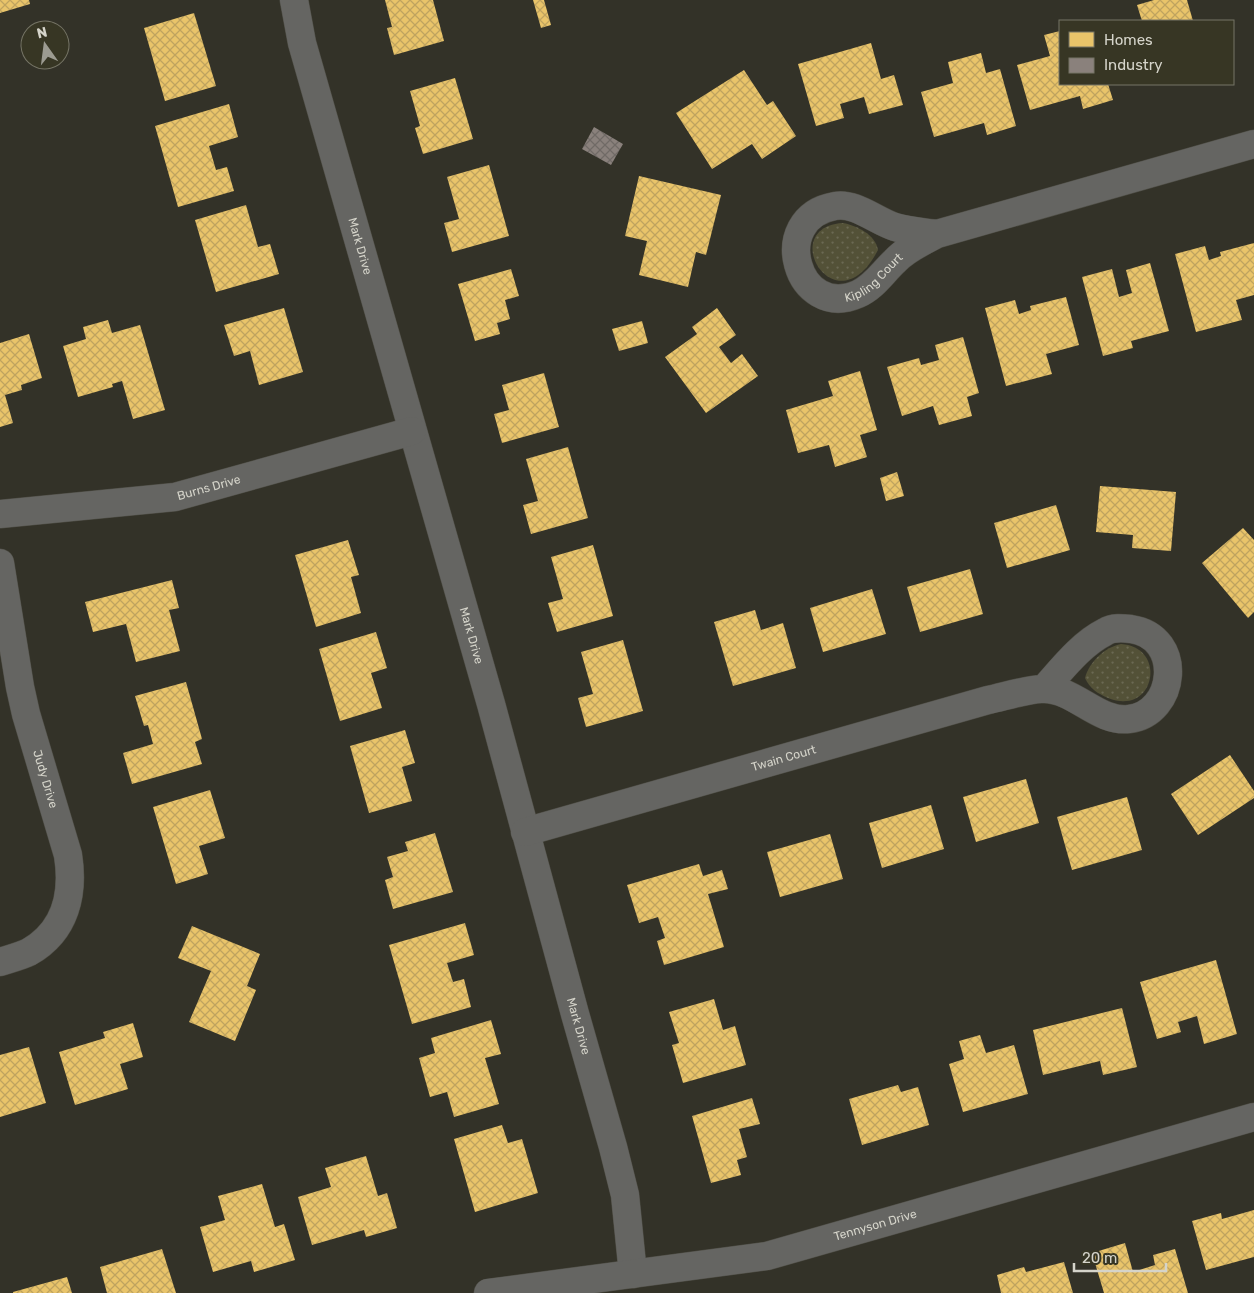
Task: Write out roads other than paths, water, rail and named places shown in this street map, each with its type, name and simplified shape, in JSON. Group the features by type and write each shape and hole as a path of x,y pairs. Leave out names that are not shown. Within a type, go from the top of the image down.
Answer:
{"street":[{"name":"Mark Drive","path":"294,0 302,43 491,704 625,1194 633,1274"},
{"name":"Kipling Court","path":"936,234 895,227 854,207 837,205 825,208 803,225 797,236 795,253 801,276 818,293 831,297 846,297 858,294 870,287 895,260 936,234 1254,144"},
{"name":"Burns Drive","path":"0,514 175,497 412,431"},
{"name":"Judy Drive","path":"0,563 26,714 68,855 71,875 66,908 60,921 46,939 29,952 0,962"},
{"name":"Twain Court","path":"525,832 988,700 1044,689"},
{"name":"Tennyson Drive","path":"488,1293 767,1256 1254,1117"}]}
